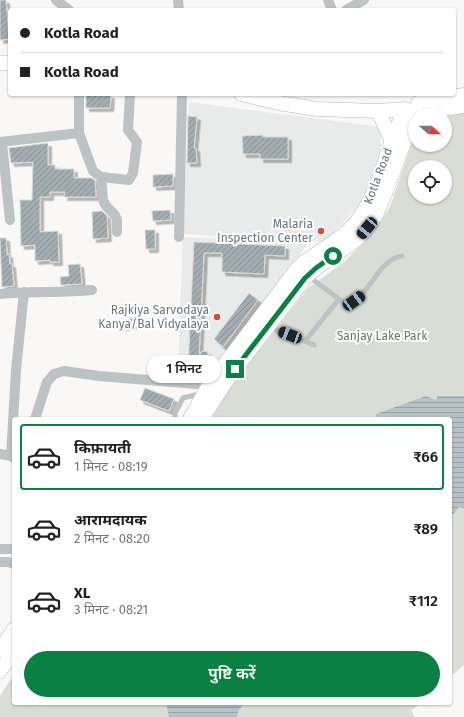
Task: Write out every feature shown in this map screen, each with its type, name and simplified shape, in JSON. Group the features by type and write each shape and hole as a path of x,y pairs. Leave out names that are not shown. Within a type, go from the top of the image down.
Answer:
{"main road":[{"path":"413,108 418,102 464,95"},
{"path":"249,96 279,103 317,109 408,111"},
{"path":"442,108 464,106"},
{"path":"378,111 392,141"},
{"name":"Kotla Road","path":"191,417 206,391 296,270 346,233 363,213 372,196 392,141 408,114"},
{"name":"Kotla Road","path":"203,417 218,393 268,326 308,276 316,268 354,242 372,221 382,202 408,118"},
{"path":"0,650 12,632"},
{"path":"0,671 12,653"}],"street":[{"path":"56,0 67,6"},
{"path":"350,8 364,0"},
{"path":"79,96 79,133 93,172 101,177 129,180 132,176 137,142 128,130 130,96"},
{"path":"179,237 182,96"},
{"path":"10,220 1,142 79,133"},
{"path":"101,177 103,200 106,206 115,215 117,220 117,232"},
{"path":"0,294 92,290"},
{"path":"14,417 16,370 24,292"},
{"path":"36,417 47,382 54,374 64,371 206,391"},
{"path":"0,454 12,457"},
{"path":"0,549 12,549"},
{"path":"0,562 12,563"}],"lane":[{"path":"308,276 347,305 360,296 389,261 396,257 402,256"},
{"path":"305,341 339,299"},
{"path":"268,326 314,345"},
{"path":"175,417 175,413 183,398 206,391"}],"shaded area":[{"path":"189,102 381,127 381,150 364,198 347,219 324,242 183,234"},
{"name":"Rajkiya Sarvodaya Kanya/Bal Vidyalaya","path":"183,237 309,243 210,374 178,371"},
{"path":"426,396 436,400 438,396 464,396 464,508 459,507 452,516 452,417 376,417 376,414"},
{"path":"166,705 243,705 238,712 237,717 169,717"}],"green space":[{"name":"Sanjay Lake Park","path":"464,111 464,665 452,675 452,417 211,417 235,381 307,289 344,262 372,234 390,207 409,152 452,152 452,114"},
{"path":"12,677 12,705 418,705 411,711 415,717 0,717 0,696"}],"building":[{"path":"0,0 6,0 8,39 0,40"},
{"path":"86,96 111,96 110,108 86,108"},
{"path":"188,116 197,117 194,148 196,148 197,163 187,163"},
{"path":"263,135 263,137 288,137 288,159 260,159 260,154 243,154 242,136"},
{"path":"48,143 48,165 55,165 55,169 74,169 74,178 91,178 95,180 96,197 64,197 65,192 50,192 50,197 40,197 40,232 58,231 59,262 50,262 50,260 35,261 35,245 21,246 20,200 32,200 33,162 11,163 9,148"},
{"path":"173,174 173,186 153,187 153,175"},
{"path":"170,210 171,220 153,221 152,211"},
{"path":"102,211 107,216 108,238 93,239 92,212"},
{"path":"145,230 155,230 155,249 146,249"},
{"path":"0,238 6,238 7,255 9,254 10,264 12,264 14,286 2,287"},
{"path":"194,242 285,246 285,256 265,255 264,274 222,272 222,253 204,253 199,356 202,351 208,352 207,370 188,369"},
{"path":"80,264 82,284 61,285 60,277 69,276 68,265"},
{"path":"249,293 258,300 223,347 214,339"},
{"path":"142,317 143,324 123,327 122,320"},
{"path":"145,388 174,399 169,411 140,400"}],"place":[{"name":"Malaria Inspection Center","path":"321,231"},
{"name":"Rajkiya Sarvodaya Kanya/Bal Vidyalaya","path":"217,317"}],"route":[{"path":"235,369 305,278 333,256"}]}
